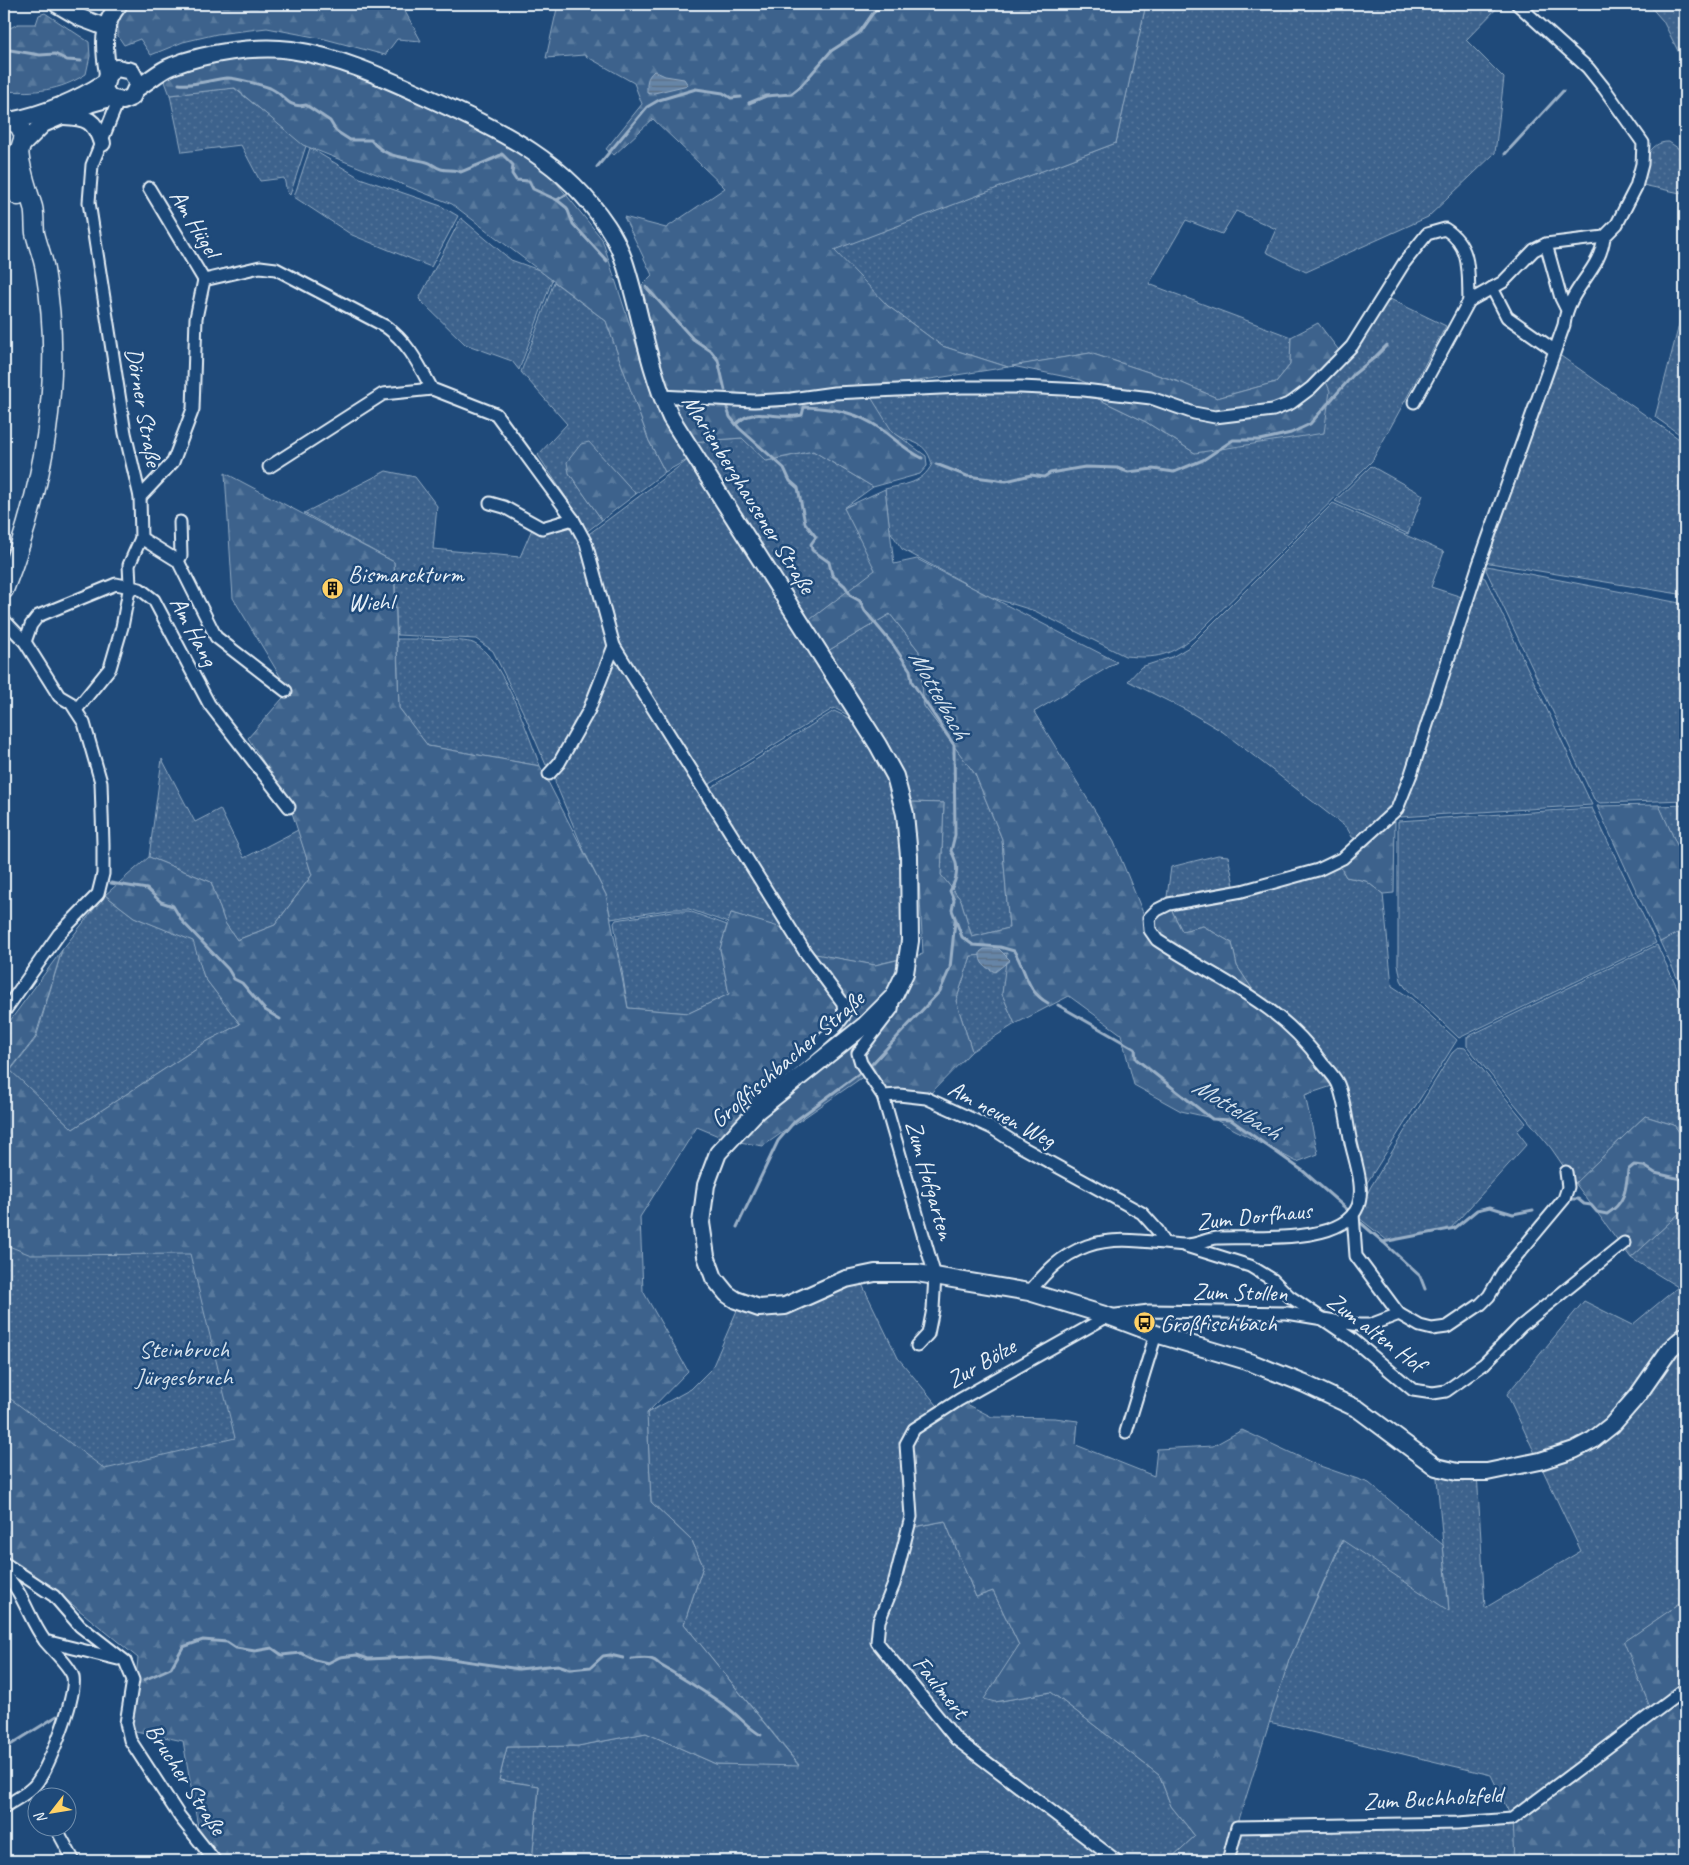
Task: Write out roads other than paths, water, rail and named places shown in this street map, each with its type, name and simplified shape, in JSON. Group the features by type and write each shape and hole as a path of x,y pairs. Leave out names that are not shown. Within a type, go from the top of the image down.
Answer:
{"main road":[{"path":"57,4 105,31"},
{"path":"116,83 105,31 118,4"},
{"name":"Marienberghausener Straße","path":"116,83 128,100 138,88 170,66 216,54 250,50 290,50 336,60 384,77 509,136 546,161 576,187 608,228 624,257 661,396 671,418 861,714 894,776 905,814 909,856 910,912 910,941 905,973 894,996"},
{"path":"9,119 27,118 116,83 170,66"},
{"path":"15,151 44,124 62,116 116,83 137,79 138,88"},
{"path":"62,116 82,117 92,123 102,143"},
{"path":"9,119 22,130 15,151 33,208 35,232"},
{"path":"4,166 35,232 45,269 52,334 53,380 48,430 30,516 4,590"},
{"name":"Großfischbacher Straße","path":"894,996 866,1025 757,1111 718,1153 706,1185 701,1223 706,1256 714,1278 726,1294 736,1300 759,1308 785,1306 846,1279 875,1273 917,1273 1029,1292 1108,1316 1156,1334 1247,1361 1305,1384 1358,1409 1436,1467 1457,1472 1486,1472 1540,1461 1574,1450 1593,1440 1612,1425 1638,1395 1670,1349 1685,1336"}],"street":[{"path":"1517,4 1588,68 1625,115 1643,143 1642,164 1636,187 1618,224 1604,238 1600,255 1566,308 1564,325 1480,564 1411,774 1397,809 1343,858 1318,870 1242,891 1169,904 1157,910 1150,918 1150,930 1157,940 1261,1002 1314,1051 1338,1084 1360,1186 1358,1206 1353,1214 1356,1256 1399,1314 1420,1326 1432,1329 1448,1327 1481,1304 1489,1296 1503,1272 1564,1199 1568,1187 1566,1172"},
{"name":"Dörner Straße","path":"76,710 110,668 122,627 130,585 129,565 141,538 140,497 124,423 89,202 92,165 102,143 116,83"},
{"name":"Am Hügel","path":"149,188 204,280"},
{"path":"661,396 754,400 962,387 1021,387 1084,390 1151,398 1215,418 1273,410 1291,403 1311,388 1352,346 1404,263 1427,234 1445,229 1458,237 1468,260 1469,301 1414,402"},
{"path":"1469,301 1503,282 1534,250 1546,244 1604,238"},
{"path":"1546,244 1561,298 1566,308"},
{"path":"140,497 173,462 193,409 196,318 204,280 260,266 276,269 385,326 399,336 415,358 432,389"},
{"path":"1492,288 1507,317 1554,350"},
{"path":"269,466 383,394 432,389 496,414 573,519 586,543 614,646 805,952 843,1003 844,1016 835,1028 757,1096 757,1111"},
{"path":"490,504 504,507 542,528 573,519"},
{"path":"178,561 181,556 180,522"},
{"path":"141,538 178,561 216,637 286,691"},
{"path":"25,642 31,625 38,616 116,584 130,585"},
{"name":"Am Hang","path":"130,585 140,588 154,600 209,704 290,807"},
{"path":"4,620 25,642 59,696 76,710 84,723 101,782 103,874 98,894 59,934 4,1012"},
{"path":"549,774 559,763 589,710 614,646"},
{"path":"884,1096 864,1069 858,1053 892,1009 894,996"},
{"name":"Am neuen Weg","path":"884,1096 899,1095 926,1098 992,1128 1020,1146 1142,1214 1158,1231 1164,1242"},
{"name":"Zum Hofgarten","path":"884,1096 935,1276"},
{"name":"Zum Dorfhaus","path":"1029,1292 1062,1257 1088,1246 1110,1241 1164,1242 1186,1246 1216,1238 1259,1239 1313,1234 1339,1224 1353,1214"},
{"name":"Zum alten Hof","path":"1186,1246 1250,1266 1273,1280 1289,1296 1352,1339 1413,1390 1433,1393 1446,1391 1484,1364 1521,1326 1624,1243"},
{"path":"917,1346 928,1334 933,1309 935,1276"},
{"name":"Zum Stollen","path":"1108,1316 1169,1312 1287,1313 1359,1325 1370,1325 1399,1314"},
{"name":"Zur Bölze","path":"906,1470 906,1444 914,1429 959,1400 1108,1316"},
{"path":"1126,1432 1156,1334"},
{"name":"Faulmert","path":"906,1470 911,1517 894,1584 879,1621 877,1642 956,1740 1117,1861"},
{"path":"4,1563 54,1596 80,1626 125,1661"},
{"path":"4,1574 14,1583 29,1616 45,1641 70,1670 73,1678 72,1694 51,1758 34,1787 4,1806"},
{"path":"45,1641 125,1661"},
{"name":"Brucher Straße","path":"125,1661 133,1680 126,1723 130,1740 180,1817 215,1861"},
{"name":"Zum Buchholzfeld","path":"1228,1861 1237,1826 1458,1823 1512,1819 1685,1690"},
{"path":"61,1838 74,1861"}],"waterway":[{"path":"749,103 766,96 791,94 800,87 831,51 859,33 873,13 884,4"},
{"name":"Mottelbach","path":"4,49 40,55 55,54 67,60 81,61"},
{"name":"Mottelbach","path":"179,84 228,78 243,80 270,88 290,103 300,106 306,105 330,121 336,131 350,140 371,140 383,151 390,154 431,163 444,170 461,172 502,154 513,165 512,174 516,180 529,181 533,189 557,200 567,208 573,224 607,261"},
{"path":"597,167 647,107 659,100 696,89 723,93 731,98 741,97"},
{"path":"1505,154 1563,91"},
{"path":"557,200 567,194"},
{"name":"Mottelbach","path":"646,287 693,339 711,351 718,360 725,390"},
{"path":"936,464 967,476 1006,481 1031,475 1044,477 1050,473 1085,467 1117,468 1128,472 1153,469 1174,472 1203,460 1233,440 1260,440 1291,433 1310,424 1354,374 1387,345"},
{"path":"736,424 752,415 795,416 802,415 804,407 825,408 854,415 872,423 922,458"},
{"name":"Mottelbach","path":"727,408 730,417 739,428 784,468 790,481 798,488 805,523 816,537 811,544 812,550 829,562 832,575 845,586 851,596 860,601 865,611 894,646 910,670 912,682 954,745 955,835 951,851 954,856 956,871 955,881 950,891 954,900 952,910 962,937 973,945 1000,947 1014,951 1027,980 1040,998 1048,1003"},
{"path":"111,883 147,889 161,902 173,906 182,921 228,969 234,979 242,983 265,1010 280,1019"},
{"path":"872,1064 940,991 950,968 955,921"},
{"name":"Mottelbach","path":"1058,1005 1135,1049 1136,1059 1212,1119 1231,1120 1303,1171 1349,1211"},
{"path":"737,1227 778,1141 795,1121 860,1073"},
{"path":"1570,1199 1578,1199 1584,1204 1591,1205 1597,1212 1607,1214 1621,1201 1624,1195 1628,1170 1634,1165 1644,1166 1655,1173 1685,1180"},
{"name":"Mottelbach","path":"1361,1223 1383,1242 1455,1228 1477,1210 1490,1207 1513,1214 1533,1210"},
{"path":"1383,1242 1420,1276 1425,1289"},
{"path":"144,1680 171,1668 183,1647 203,1640 227,1642 236,1648 255,1651 272,1648 282,1655 301,1653 315,1660 328,1663 340,1657 357,1655 368,1659 431,1656 519,1669 558,1665 570,1669 591,1667 603,1656 610,1655 623,1658"},
{"path":"632,1659 647,1658 654,1660 720,1702 761,1735"},
{"path":"4,1749 57,1716"}],"place":[{"name":"Bismarckturm Wiehl","path":"332,588"},
{"name":"Großfischbach","path":"1144,1323"}],"park label":[{"name":"Steinbruch Jürgesbruch","path":"184,1363"}]}
